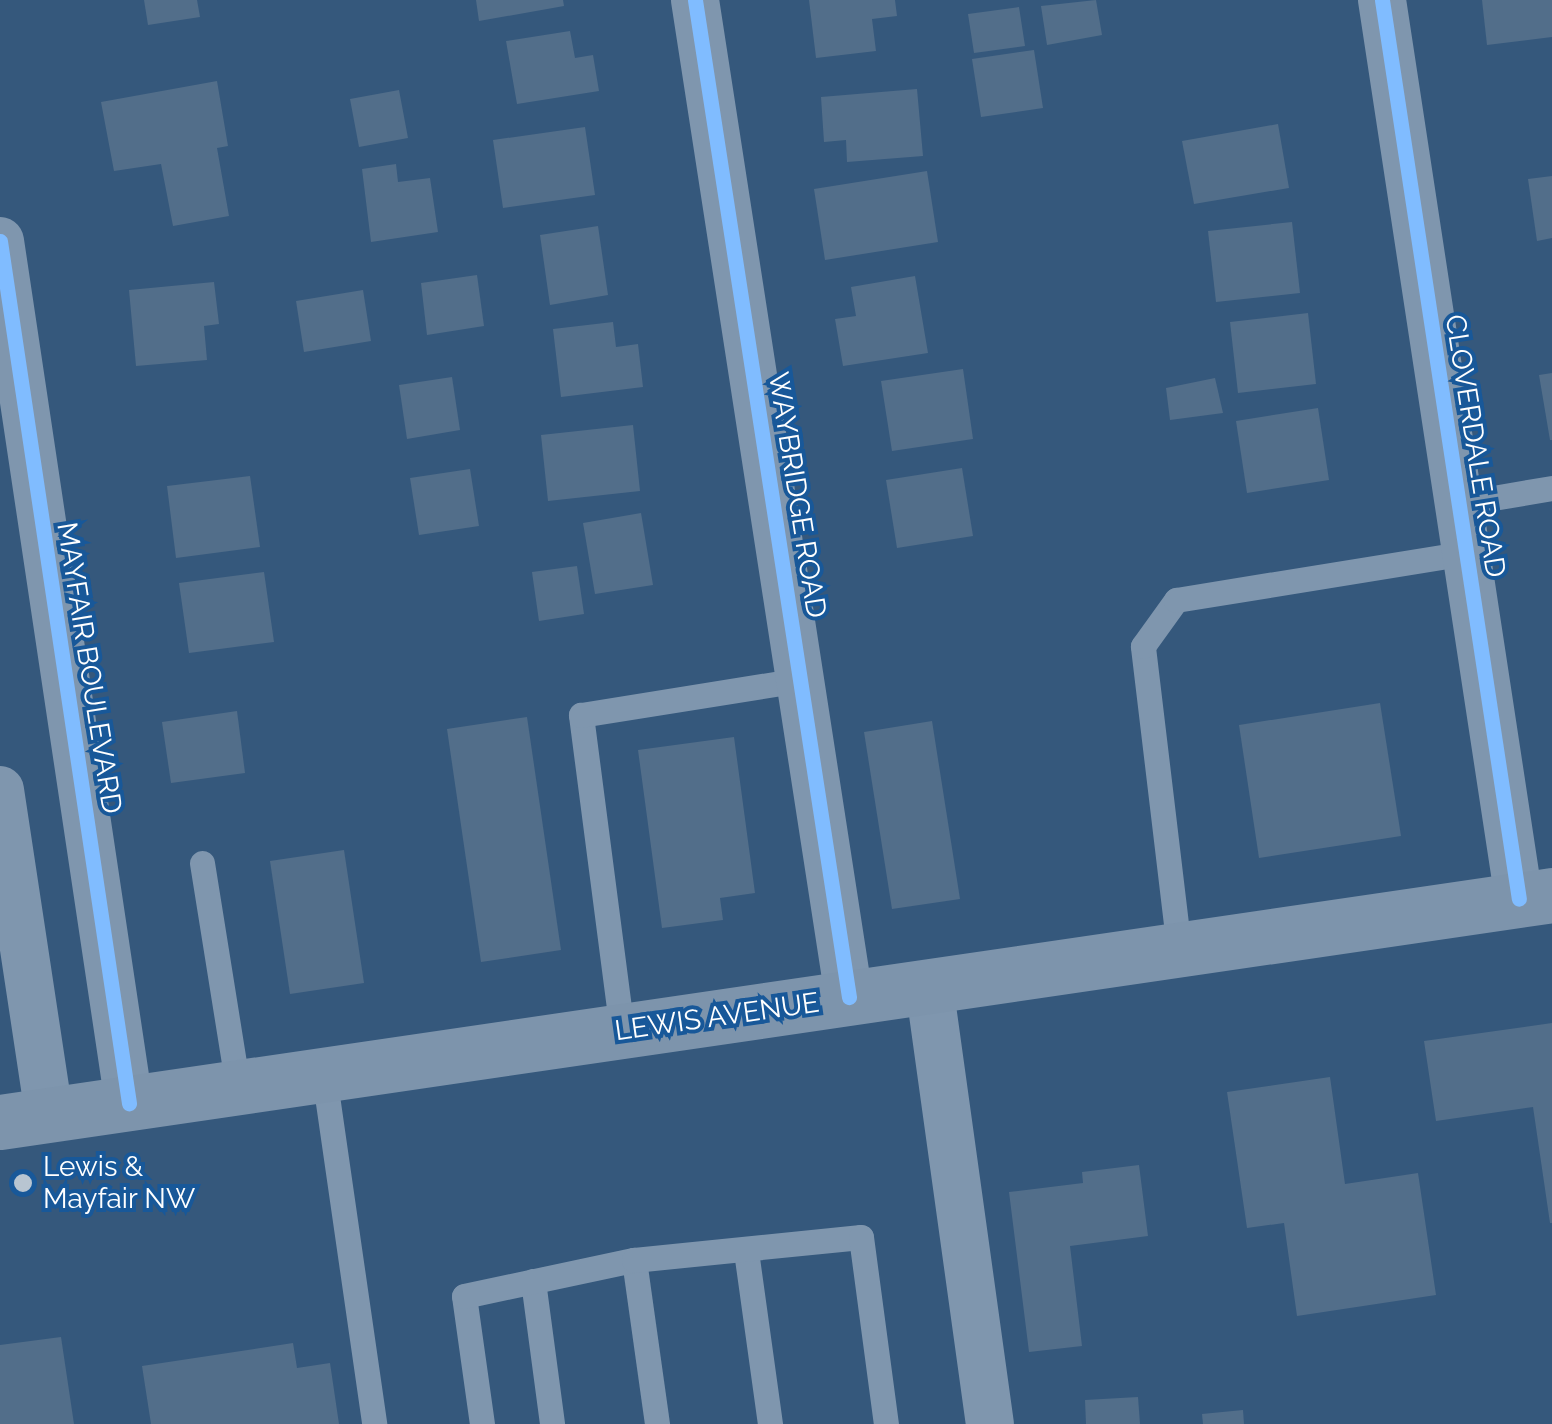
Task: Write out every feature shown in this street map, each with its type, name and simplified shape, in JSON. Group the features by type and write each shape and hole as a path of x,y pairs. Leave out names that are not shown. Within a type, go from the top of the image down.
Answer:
{"main road":[{"name":"LEWIS AVENUE","path":"25,1118 1536,897"}],"street":[{"name":"WAYBRIDGE ROAD","path":"695,0 849,997"},
{"name":"CLOVERDALE ROAD","path":"1382,0 1466,554 1536,897"},
{"name":"MAYFAIR BOULEVARD","path":"0,241 129,1103"},
{"path":"0,790 25,1118"},
{"path":"929,986 990,1424"}],"lane":[{"path":"1458,504 1552,488"},
{"path":"1179,949 1144,646 1176,600 1466,554"},
{"path":"622,1030 581,715 800,680"},
{"path":"202,863 238,1087"},
{"path":"324,1074 374,1424"},
{"path":"482,1424 464,1296 634,1260 861,1237 886,1424"},
{"path":"746,1250 770,1424"},
{"path":"634,1260 657,1424"},
{"path":"533,1282 552,1424"}],"building":[{"path":"144,0 197,0 200,17 148,25"},
{"path":"476,0 563,0 564,6 479,21"},
{"path":"809,0 895,0 897,16 872,19 876,51 816,58"},
{"path":"1096,0 1102,35 1047,45 1041,6"},
{"path":"1482,0 1552,0 1552,37 1487,45"},
{"path":"1019,7 1025,46 974,53 968,14"},
{"path":"570,31 575,58 593,55 599,91 517,104 506,41"},
{"path":"1034,50 1043,108 981,117 972,59"},
{"path":"217,81 228,146 217,148 229,216 173,226 161,164 114,171 101,102"},
{"path":"917,89 923,156 847,162 846,140 824,142 821,97"},
{"path":"399,90 408,138 359,147 350,99"},
{"path":"1278,124 1289,188 1194,204 1182,141"},
{"path":"585,127 595,195 503,208 493,140"},
{"path":"396,164 398,182 430,178 438,232 371,242 362,169"},
{"path":"927,171 938,242 825,260 814,189"},
{"path":"1552,176 1552,238 1537,241 1528,179"},
{"path":"1292,222 1300,293 1216,302 1208,231"},
{"path":"598,226 608,295 550,305 540,235"},
{"path":"477,275 484,326 427,335 421,283"},
{"path":"915,276 928,353 843,366 835,319 856,316 851,287"},
{"path":"214,282 219,324 204,326 207,360 136,366 129,290"},
{"path":"363,290 371,341 304,352 296,301"},
{"path":"1308,313 1316,384 1238,393 1230,322"},
{"path":"613,322 616,347 638,344 643,387 561,397 553,329"},
{"path":"963,369 973,439 892,451 881,381"},
{"path":"1552,373 1552,440 1550,440 1539,375"},
{"path":"452,377 460,430 407,439 399,385"},
{"path":"1215,378 1223,413 1170,420 1166,388"},
{"path":"1318,408 1329,480 1247,493 1236,421"},
{"path":"633,425 640,491 548,501 541,435"},
{"path":"962,468 973,536 897,548 886,480"},
{"path":"470,469 479,526 419,535 410,478"},
{"path":"250,476 260,547 176,558 167,486"},
{"path":"641,513 653,585 595,594 583,523"},
{"path":"577,566 584,614 539,621 532,572"},
{"path":"264,572 274,642 189,653 179,583"},
{"path":"1380,703 1401,836 1259,858 1239,725"},
{"path":"237,711 245,773 171,783 162,722"},
{"path":"527,717 561,950 481,962 447,729"},
{"path":"932,721 960,899 892,909 864,732"},
{"path":"734,737 755,893 720,898 723,920 662,928 638,750"},
{"path":"344,850 364,983 290,994 270,861"},
{"path":"1552,1023 1550,1223 1533,1107 1436,1121 1424,1041"},
{"path":"1330,1077 1345,1184 1418,1173 1436,1295 1297,1316 1284,1223 1247,1228 1227,1092"},
{"path":"1139,1165 1148,1236 1070,1246 1082,1346 1029,1352 1009,1192 1083,1183 1082,1172"},
{"path":"61,1337 74,1424 0,1424 0,1345"},
{"path":"293,1343 297,1368 330,1363 339,1424 151,1424 142,1366"},
{"path":"1138,1397 1140,1424 1086,1424 1085,1400"},
{"path":"1243,1410 1244,1424 1203,1424 1202,1414"}],"cycle path":[{"path":"695,0 849,997"},
{"path":"1382,0 1519,899"},
{"path":"0,241 129,1103"}],"place":[{"name":"Lewis & Mayfair NW","path":"23,1183"}]}
